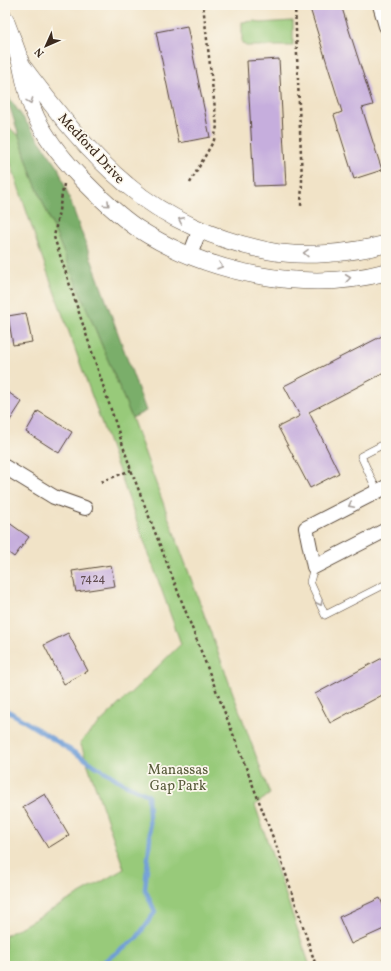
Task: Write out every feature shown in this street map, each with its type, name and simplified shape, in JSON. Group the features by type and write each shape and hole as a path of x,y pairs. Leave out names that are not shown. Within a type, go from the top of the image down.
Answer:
{"street":[{"path":"380,5 386,26"},
{"name":"Medford Drive","path":"5,19 21,63 26,90 36,117 67,164 101,199 136,228 190,255 223,268 294,281 325,280 386,272"},
{"name":"Medford Drive","path":"21,63 73,131 103,164 127,186 150,203 200,229 232,241 270,251 335,253 361,250 386,244"},
{"path":"190,255 200,229"},
{"path":"5,468 54,497 85,508"},
{"path":"382,489 306,528 314,567 386,530"}],"lane":[{"path":"382,489 361,456 386,443"},
{"path":"314,567 310,582 325,615 386,584"}],"path":[{"path":"190,183 214,140 217,126 203,5"},
{"path":"296,5 302,180 301,206"},
{"path":"67,164 54,237 131,470 276,846 316,966"},
{"path":"101,482 131,470"}],"green space":[{"path":"256,21 260,23 293,21 293,46 246,46 242,43 242,22"},
{"path":"5,92 58,167 146,411 132,418 32,176"},
{"name":"Manassas Gap Park","path":"5,124 19,136 32,176 132,418 270,794 255,805 310,966 5,966 5,936 124,869 80,742 181,644 38,246 5,146"}],"building":[{"path":"309,5 341,5 373,105 362,108 382,170 354,179 334,115 342,112"},
{"path":"187,26 210,137 179,143 156,32"},
{"path":"279,59 286,185 254,186 247,61"},
{"path":"26,313 32,342 13,345 8,316"},
{"path":"386,334 386,372 309,412 339,473 310,488 278,427 300,416 284,386"},
{"path":"5,390 22,402 9,422 5,420"},
{"path":"38,411 72,432 59,453 26,432"},
{"path":"5,520 29,537 14,557 5,550"},
{"path":"111,565 115,586 76,592 72,571"},
{"path":"68,633 88,671 64,684 44,645"},
{"path":"386,656 386,693 330,723 315,694"},
{"path":"45,794 69,835 48,848 23,807"},
{"path":"380,898 386,912 386,928 351,944 339,917"}],"waterway":[{"path":"5,709 123,783 148,795 150,838 145,889 155,912 136,939 103,962 101,966"}]}
